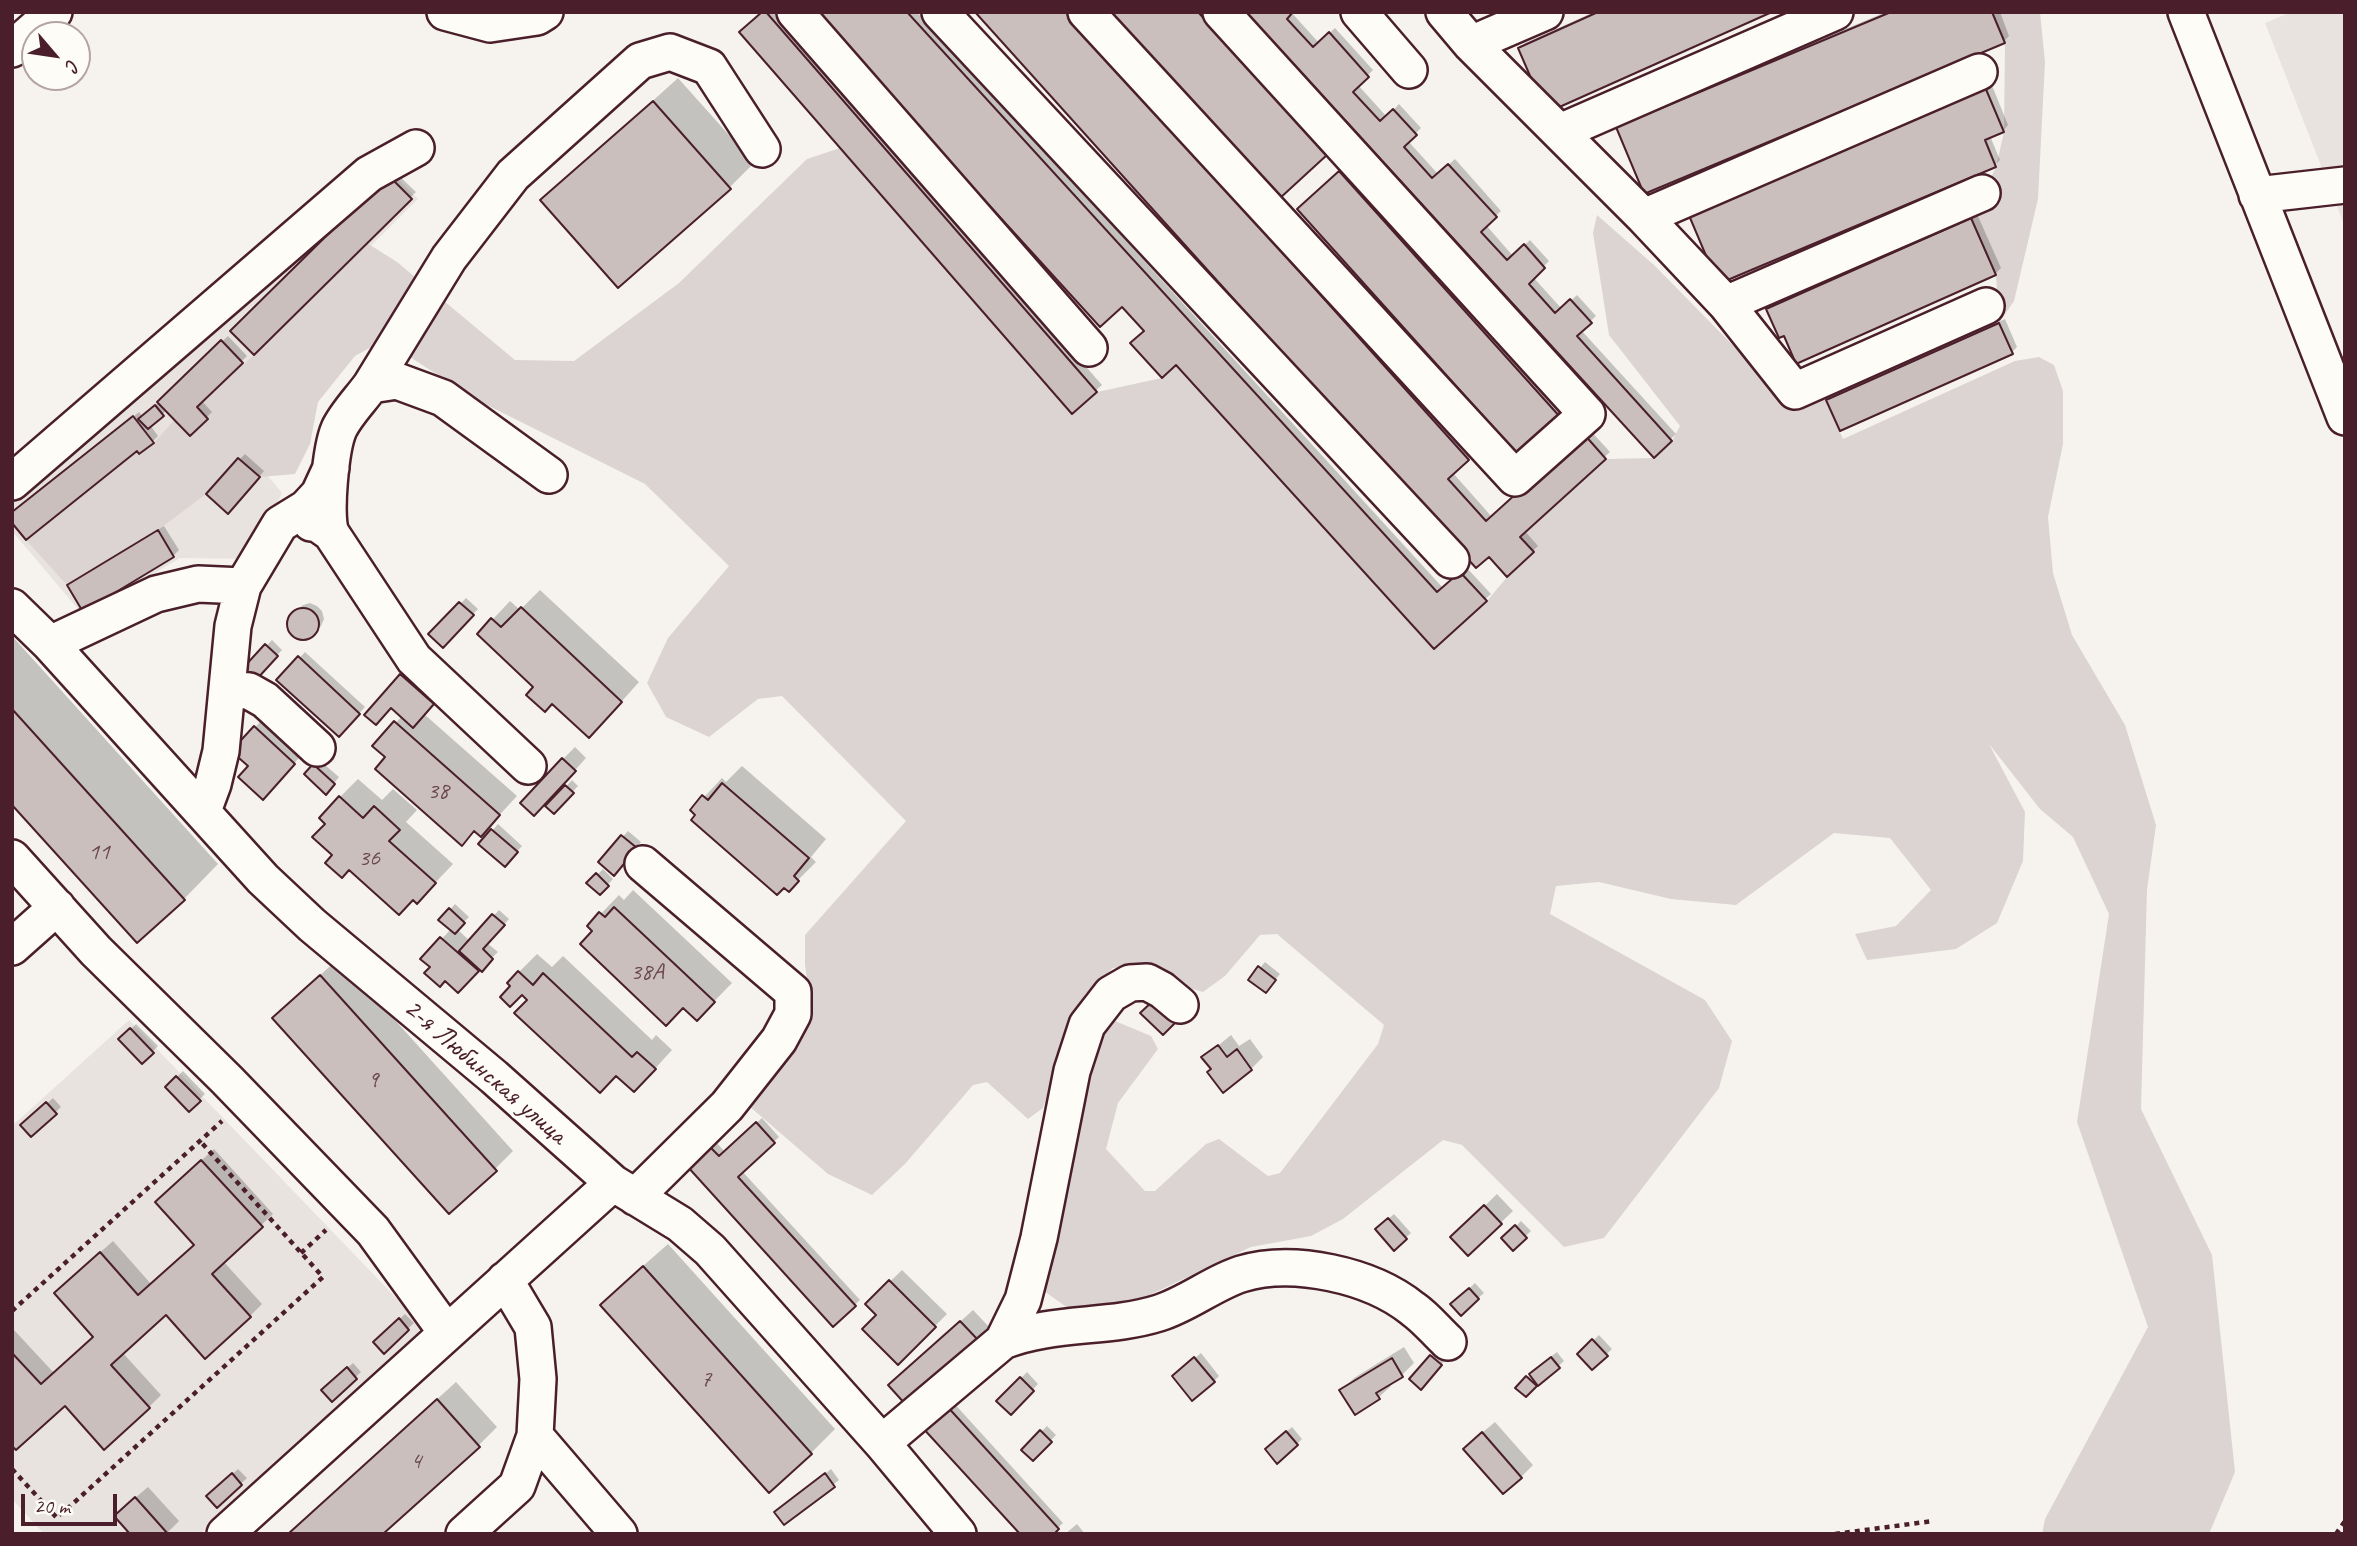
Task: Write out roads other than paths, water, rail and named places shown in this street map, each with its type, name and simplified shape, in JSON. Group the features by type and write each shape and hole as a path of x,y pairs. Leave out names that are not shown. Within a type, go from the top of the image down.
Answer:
{"street":[{"path":"12,49 54,12"},
{"path":"445,12 490,24 537,17 545,12"},
{"path":"795,12 1089,348"},
{"path":"940,12 1451,560"},
{"path":"1086,12 1516,478 1587,414 1221,12"},
{"path":"1359,12 1409,70"},
{"path":"1444,12 1471,44 1644,217 1726,304 1795,391 1986,306"},
{"path":"1471,44 1545,12"},
{"path":"1560,132 1835,12"},
{"path":"2186,12 2345,417"},
{"path":"527,766 414,659 331,533 328,525 328,486 338,430 372,385 449,258 513,175 640,61 670,52 709,67 762,149"},
{"path":"1644,217 1979,72"},
{"path":"12,482 369,174 416,149"},
{"path":"2257,195 2345,185"},
{"path":"1726,304 1982,192"},
{"path":"372,385 397,381 443,398 549,474"},
{"path":"202,811 213,785 221,751 233,626 243,586 280,523 306,508 319,494 331,468"},
{"path":"280,523 318,524 331,533"},
{"path":"50,644 156,594 198,584 243,586"},
{"name":"2-я Любинская улица","path":"12,607 50,644 263,879 312,925 624,1190 680,1224 710,1250 882,1443 958,1534"},
{"path":"227,689 248,691 265,700 317,748"},
{"path":"12,858 96,951 246,1099 373,1231 447,1333"},
{"path":"225,1534 505,1280 624,1190 727,1107 779,1040 793,1014 793,992 643,864"},
{"path":"12,947 57,907"},
{"path":"1003,1341 1023,1300 1039,1238 1072,1070 1087,1025 1111,994 1130,984 1147,982 1180,1005"},
{"path":"882,1443 1003,1341 1045,1328 1106,1323 1160,1313 1240,1274 1283,1266 1322,1271 1374,1286 1413,1308 1448,1342"},
{"path":"464,1534 517,1486 535,1436 538,1379 533,1327 505,1280"},
{"path":"535,1436 619,1534"}]}
